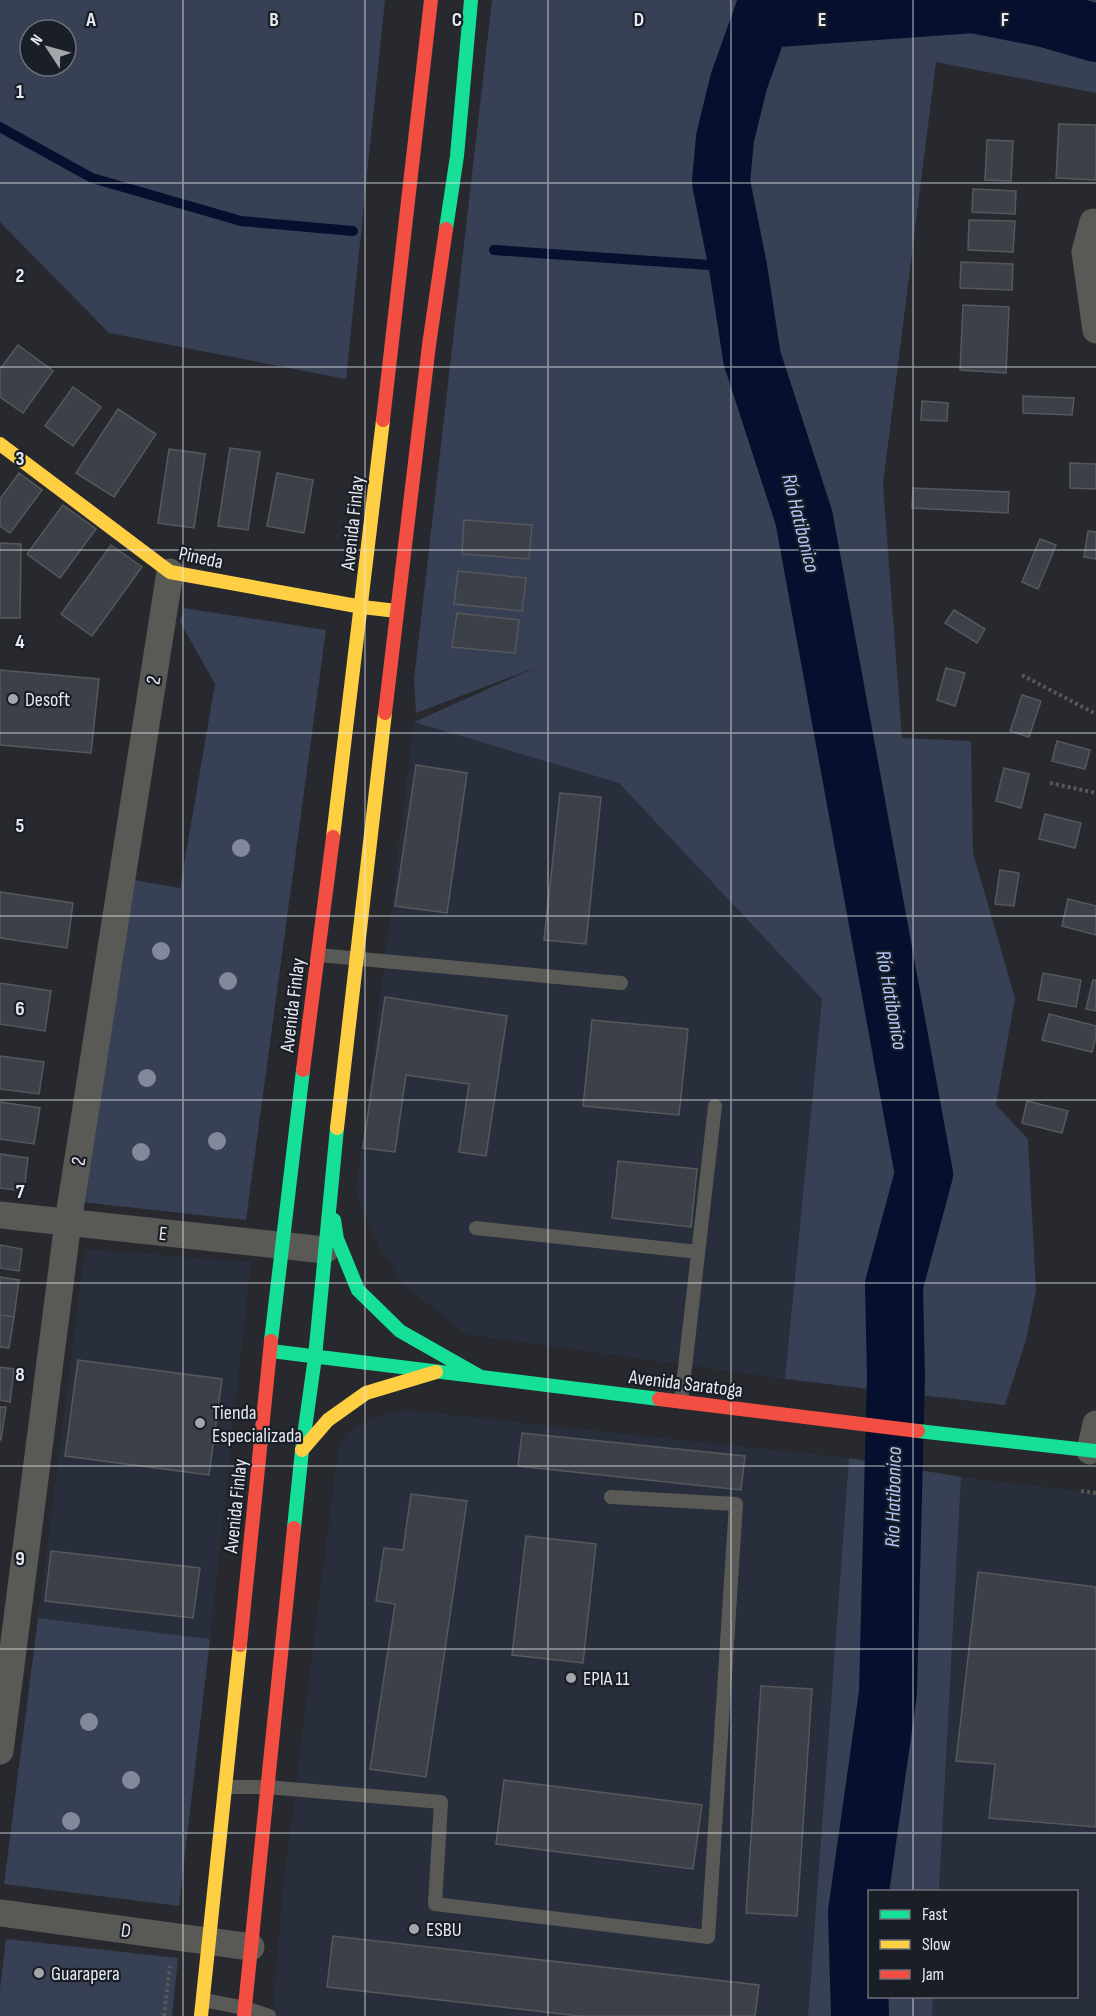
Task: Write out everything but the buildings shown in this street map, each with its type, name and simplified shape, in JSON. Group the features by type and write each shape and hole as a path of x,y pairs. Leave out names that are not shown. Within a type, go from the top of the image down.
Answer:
{"main road":[{"name":"Avenida Finlay","path":"201,2016 281,1246 362,607 430,0"},
{"path":"245,2012 302,1450 315,1357 330,1192 429,345 457,156 471,0"},
{"name":"Pineda","path":"0,444 170,572 362,607 397,611"},
{"path":"330,1192 337,1239 358,1290 400,1331 481,1377"},
{"name":"Avenida Saratoga","path":"271,1351 856,1424 1093,1451"},
{"path":"302,1450 328,1420 366,1393 436,1372"}],"street":[{"path":"1093,222 1086,252 1096,330"},
{"name":"2","path":"0,1751 68,1222 170,572"},
{"name":"E","path":"0,1215 325,1251"},
{"path":"1093,1451 1096,1424"},
{"name":"D","path":"0,1913 251,1947"}],"lane":[{"path":"318,955 621,983"},
{"path":"681,1402 715,1106"},
{"path":"476,1228 698,1252"},
{"path":"226,1787 267,1787 441,1802 435,1904 708,1937 736,1504 611,1497"},
{"path":"203,2000 269,2016"}],"path":[{"path":"1022,675 1096,714"},
{"path":"1050,783 1096,793"},
{"path":"1081,1491 1096,1493"}],"shaded area":[{"path":"0,0 385,0 346,379 109,333 0,222"},
{"path":"492,0 1096,0 1096,93 936,62 883,484 902,738 971,741 973,853 1015,998 996,1105 1028,1139 1036,1291 1026,1340 1005,1405 785,1379 822,999 619,783 414,722 537,667 416,713 414,680"},
{"path":"184,608 326,630 246,1220 81,1202 128,879 180,888 215,684 180,622"},
{"path":"414,722 619,782 822,999 785,1379 466,1334 401,1282 379,1246 356,1193"},
{"path":"85,1249 251,1262 210,1639 38,1618"},
{"name":"EPIA 11","path":"405,1410 849,1458 808,2016 272,2016 282,1897 338,1450 350,1430 373,1418"},
{"path":"849,1458 961,1477 939,1890 868,1890 868,1998 933,1998 932,2016 808,2016"},
{"path":"961,1477 1096,1493 1096,2016 932,2016 933,1998 1078,1998 1078,1890 939,1890"},
{"path":"38,1618 210,1639 179,1906 4,1884"},
{"path":"6,1939 178,1958 172,2016 0,2016 0,1989"}],"waterway":[{"name":"Río Hatibonico","path":"768,0 739,81 725,138 721,182 738,267 752,358 804,518 924,1174 894,1285 896,1376 888,1693 857,1912 860,2016"},
{"path":"763,19 973,4 1044,18 1096,33"},
{"path":"0,127 92,178 241,221 353,231"},
{"path":"494,250 738,267"}],"traffic: fast":[{"path":"446,229 457,156 471,0"},
{"path":"271,1341 303,1070"},
{"path":"294,1528 315,1357 337,1128"},
{"path":"334,1220 337,1239 358,1290 400,1331 481,1377"},
{"path":"271,1351 659,1399"},
{"path":"918,1431 1096,1451"}],"traffic: slow":[{"path":"333,837 383,420"},
{"path":"0,444 170,572 362,607 397,611"},
{"path":"337,1128 385,713"},
{"path":"302,1450 328,1420 366,1393 436,1372"},
{"path":"201,2016 240,1645"}],"traffic: jam":[{"path":"383,420 431,0"},
{"path":"385,713 429,345 446,229"},
{"path":"303,1070 333,837"},
{"path":"240,1645 271,1341"},
{"path":"659,1399 918,1431"},
{"path":"244,2016 294,1528"}],"place":[{"name":"Desoft","path":"13,699"},
{"name":"Tienda Especializada","path":"200,1423"},
{"name":"EPIA 11","path":"571,1678"},
{"name":"ESBU","path":"414,1929"},
{"name":"Guarapera","path":"39,1973"}]}
